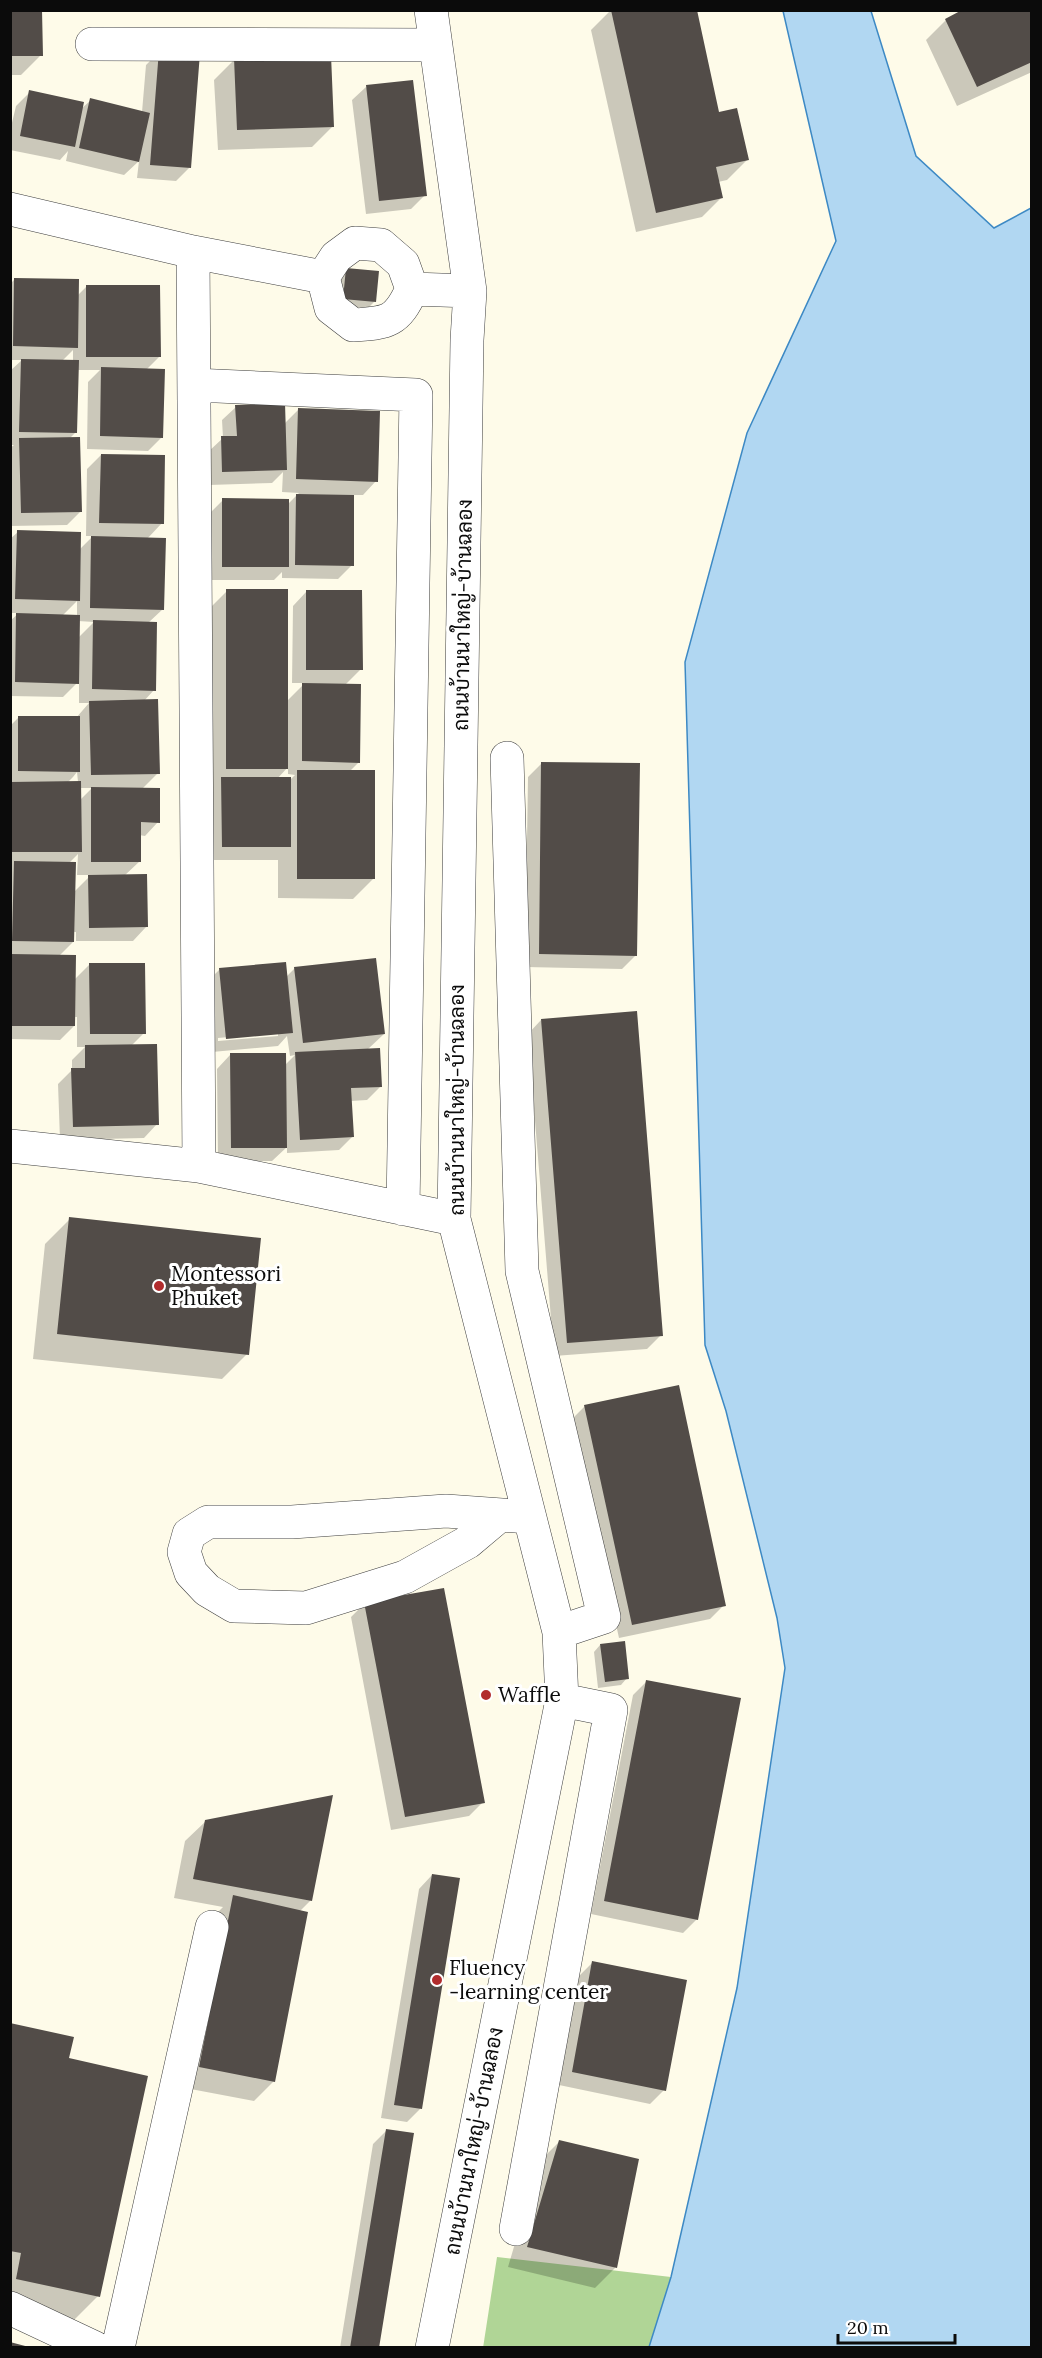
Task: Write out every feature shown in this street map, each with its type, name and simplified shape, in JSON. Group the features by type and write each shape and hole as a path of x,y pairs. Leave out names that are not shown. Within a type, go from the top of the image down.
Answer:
{"street":[{"name":"ถนนบ้านนาใหญ่-บ้านฉลอง","path":"431,10 470,291 467,340 454,1219 515,1516 559,1632 562,1700 432,2348"},
{"path":"92,44 436,45"},
{"path":"10,209 193,252 323,277"},
{"path":"355,243 381,245 403,264 412,289 403,309 384,323 353,325 331,308 323,277 336,257 355,243"},
{"path":"193,252 199,1166"},
{"path":"412,289 470,291"},
{"path":"194,385 416,395 403,1209"},
{"path":"507,758 522,1270 604,1617 559,1632"},
{"path":"10,1146 199,1166 454,1219"},
{"path":"446,1510 515,1516 405,1577 306,1608 234,1606 207,1590 191,1574 184,1552 189,1534 208,1522 292,1522 446,1510"},
{"path":"516,2229 611,1710 562,1700"},
{"path":"118,2348 212,1928"},
{"path":"10,2308 95,2348"}],"green space":[{"path":"497,2257 671,2277 649,2347 483,2348"}],"water":[{"path":"783,11 871,11 916,156 994,228 1031,208 1031,2347 649,2347 671,2277 737,1988 785,1668 777,1618 726,1411 705,1345 685,662 747,433 836,241"}],"building":[{"path":"10,10 42,10 43,56 10,56"},
{"path":"611,10 697,10 719,112 737,108 749,160 716,167 723,198 656,213"},
{"path":"962,10 1032,10 1032,62 977,87 945,19"},
{"path":"159,50 200,53 191,168 150,165"},
{"path":"331,55 334,127 237,130 234,58"},
{"path":"413,80 427,196 379,201 366,85"},
{"path":"29,90 84,102 75,147 20,136"},
{"path":"90,98 150,113 139,162 79,148"},
{"path":"346,268 379,271 376,302 343,299"},
{"path":"14,278 79,279 78,348 13,346"},
{"path":"86,285 160,285 161,357 86,357"},
{"path":"21,359 79,360 77,433 19,432"},
{"path":"101,367 165,369 163,438 100,436"},
{"path":"285,403 287,470 222,472 221,436 237,436 235,405"},
{"path":"298,408 380,411 378,482 296,479"},
{"path":"80,437 82,512 21,513 19,438"},
{"path":"101,454 165,455 164,524 99,523"},
{"path":"296,494 354,495 354,566 295,565"},
{"path":"222,498 289,499 289,567 222,567"},
{"path":"17,530 81,532 80,601 15,599"},
{"path":"91,536 166,538 164,610 90,608"},
{"path":"226,589 288,589 288,769 226,769"},
{"path":"306,590 362,590 363,670 306,670"},
{"path":"16,613 80,615 79,684 15,682"},
{"path":"93,620 157,622 156,691 92,689"},
{"path":"302,683 361,684 360,763 302,761"},
{"path":"158,699 160,774 91,775 89,701"},
{"path":"18,716 80,716 80,772 18,771"},
{"path":"541,762 640,763 637,956 539,954"},
{"path":"297,770 375,770 375,879 297,879"},
{"path":"221,777 291,777 291,847 222,847"},
{"path":"81,781 82,852 10,852 10,782"},
{"path":"91,787 160,788 160,823 141,822 141,862 91,862"},
{"path":"14,861 76,862 74,942 12,941"},
{"path":"147,874 148,927 89,928 88,875"},
{"path":"10,954 76,955 75,1026 10,1026"},
{"path":"376,958 385,1034 303,1043 294,967"},
{"path":"286,962 293,1033 226,1039 219,968"},
{"path":"89,963 145,963 146,1034 90,1034"},
{"path":"637,1011 663,1336 567,1343 541,1019"},
{"path":"157,1044 159,1125 73,1127 71,1068 85,1068 85,1045"},
{"path":"380,1048 382,1087 351,1088 354,1137 300,1140 295,1052"},
{"path":"230,1053 286,1053 287,1148 231,1148"},
{"name":"Montessori Phuket","path":"69,1217 261,1238 249,1355 57,1334"},
{"path":"679,1385 726,1606 632,1625 584,1405"},
{"path":"444,1588 485,1803 405,1817 364,1602"},
{"path":"625,1641 629,1679 605,1682 600,1644"},
{"path":"646,1680 741,1698 698,1920 604,1901"},
{"path":"333,1795 312,1901 193,1879 205,1820"},
{"path":"432,1874 460,1878 422,2109 394,2105"},
{"path":"233,1895 308,1912 275,2082 199,2067"},
{"path":"592,1961 687,1980 666,2091 572,2072"},
{"path":"10,2023 74,2037 69,2058 148,2076 100,2297 16,2279 21,2253 10,2251"},
{"path":"386,2129 414,2133 379,2348 350,2348"},
{"path":"559,2140 639,2159 617,2268 527,2247"},
{"path":"10,2342 29,2347 29,2348 10,2348"}],"place":[{"name":"Montessori Phuket","path":"159,1286"},
{"name":"Waffle","path":"486,1695"},
{"name":"Fluency -learning center","path":"437,1980"}]}
